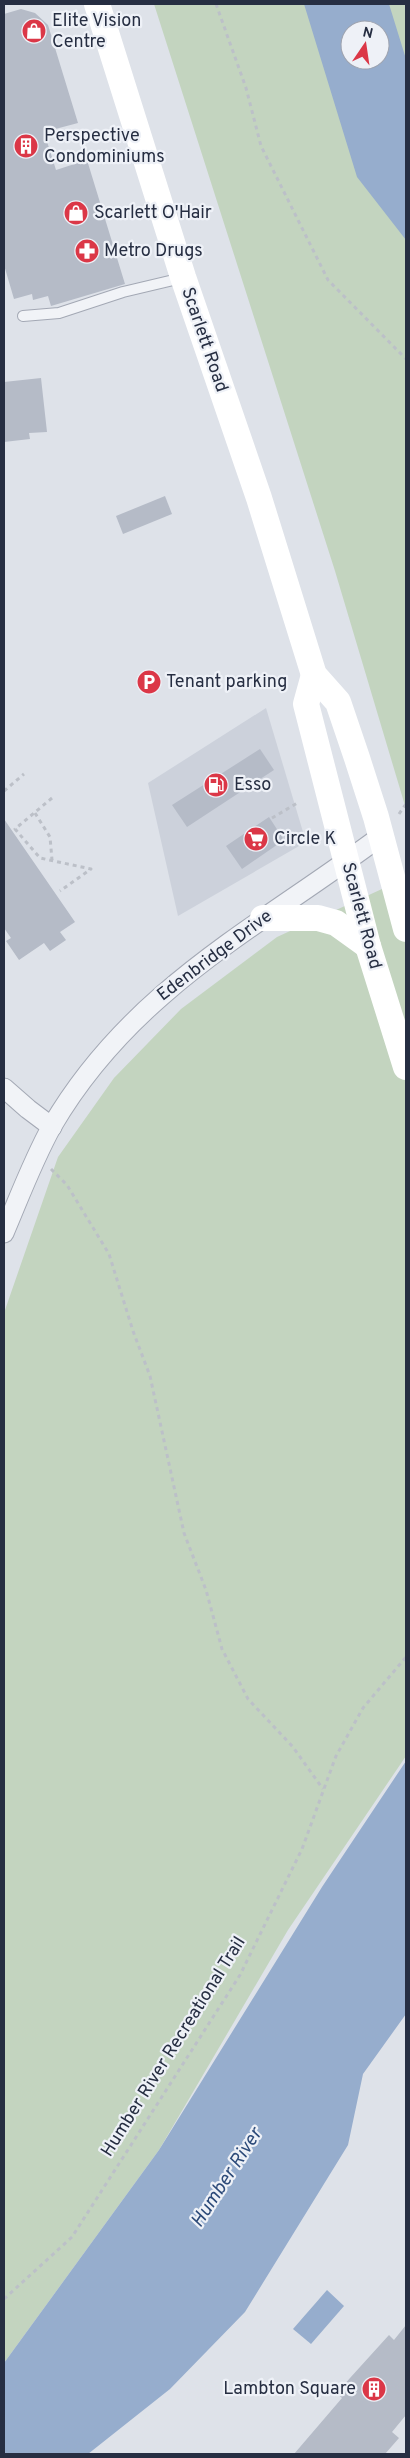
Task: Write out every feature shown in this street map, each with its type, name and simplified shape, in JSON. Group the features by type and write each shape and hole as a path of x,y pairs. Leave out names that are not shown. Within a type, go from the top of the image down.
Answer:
{"main road":[{"name":"Scarlett Road","path":"96,4 183,278 259,498 314,675 338,702 381,836 406,928"},
{"name":"Scarlett Road","path":"314,675 306,704 368,946 406,1068"},
{"path":"263,918 318,918 336,923 368,946"}],"street":[{"name":"Edenbridge Drive","path":"4,1233 52,1127 87,1074 133,1022 164,992 204,959 346,863 381,836"},
{"path":"4,1088 28,1110 52,1127"}],"lane":[{"path":"22,316 59,312 123,292 183,278"}],"path":[{"path":"216,4 246,88 261,146 296,211 328,280 406,359"},
{"path":"4,791 24,774"},
{"path":"52,798 15,829 40,858 91,869 60,891"},
{"path":"272,818 299,802"},
{"path":"402,810 406,804"},
{"path":"35,813 50,837 52,860"},
{"path":"38,1156 67,1185 109,1254 132,1331 150,1376 184,1533 206,1590 222,1649 248,1699 293,1747 324,1789"},
{"name":"Humber River Recreational Trail","path":"4,2299 72,2237 240,1975 302,1849 336,1756 363,1708 406,1656"}],"shaded area":[{"path":"266,708 306,842 178,916 148,783"}],"green space":[{"path":"154,4 406,4 406,809 335,571"},
{"path":"406,878 406,1756 288,1930 159,2150 4,2363 4,1313 58,1157 114,1078 181,1009 277,937"}],"water":[{"path":"304,4 389,4 406,59 406,240 357,177"},
{"name":"Humber River","path":"406,1761 406,2014 363,2074 348,2145 245,2312 170,2389 88,2454 4,2454 4,2363 159,2150 322,1887"},
{"path":"327,2290 344,2306 311,2344 293,2329"}],"building":[{"name":"Perspective Condominiums","path":"21,9 35,13 48,25 78,123 44,132 56,170 87,160 125,284 51,306 48,296 33,300 32,294 14,299 4,265 4,14"},
{"path":"41,378 47,432 29,433 30,439 4,442 4,382"},
{"path":"165,496 172,514 123,534 116,516"},
{"path":"260,749 274,770 187,827 172,805"},
{"path":"269,817 284,840 242,869 226,846"},
{"path":"4,819 75,922 60,932 66,940 50,951 44,943 19,960 6,941 11,938 4,928"},
{"name":"Lambton Square","path":"406,2325 406,2415 392,2432 399,2438 385,2454 294,2454 342,2398 337,2393 350,2378 389,2335 394,2340"}],"place":[{"name":"Elite Vision Centre","path":"34,31"},
{"name":"Perspective Condominiums","path":"26,146"},
{"name":"Scarlett O'Hair","path":"76,213"},
{"name":"Metro Drugs","path":"87,251"},
{"name":"Tenant parking","path":"149,682"},
{"name":"Esso","path":"216,785"},
{"name":"Circle K","path":"256,839"},
{"name":"Lambton Square","path":"374,2389"}]}
